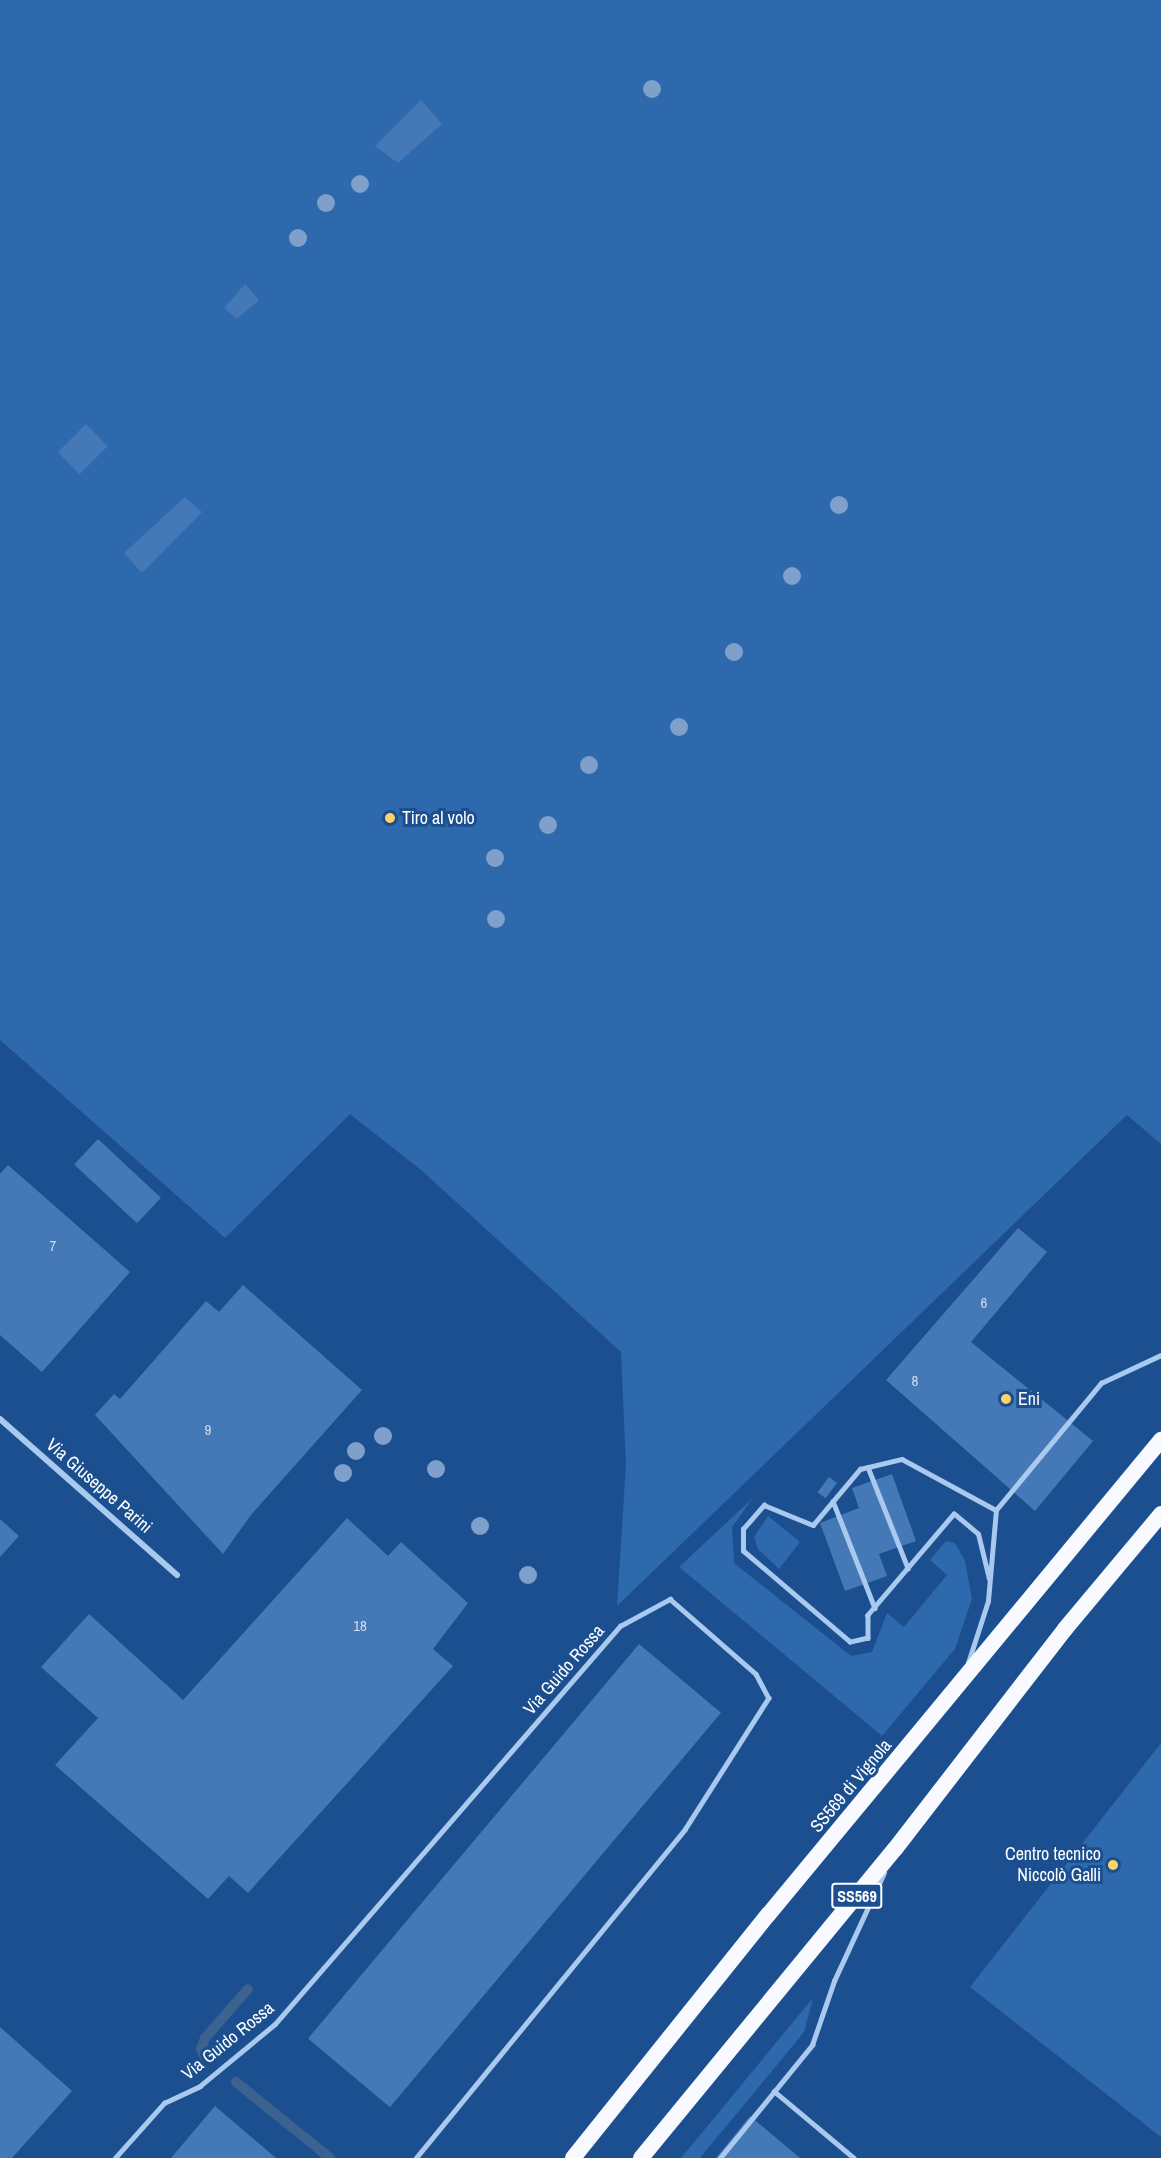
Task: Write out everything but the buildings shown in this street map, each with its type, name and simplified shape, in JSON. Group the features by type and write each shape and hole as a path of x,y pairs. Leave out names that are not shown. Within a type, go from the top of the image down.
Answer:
{"highway":[{"name":"SS569 di Vignola","path":"573,2158 1161,1440"},
{"name":"SS569","path":"641,2158 895,1849 1065,1629 1161,1514"}],"street":[{"name":"Via Giuseppe Parini","path":"0,1419 177,1575"}],"lane":[{"path":"961,1684 987,1601 996,1510 1101,1383 1161,1355"},
{"path":"990,1579 978,1534 954,1514 868,1616 868,1638 850,1642 743,1551 743,1529 764,1505 813,1525 860,1469 902,1459 996,1510"},
{"path":"868,1467 908,1568"},
{"path":"833,1501 875,1608"},
{"name":"Via Guido Rossa","path":"115,2158 164,2103 200,2086 275,2024 620,1626 670,1599 756,1674 769,1698 685,1830 417,2158"},
{"path":"720,2158 812,2045 834,1981 895,1849"},
{"path":"774,2091 854,2158"}],"shaded area":[{"name":"Tiro al volo","path":"0,0 1161,0 1161,1144 1127,1115 617,1606 626,1464 621,1352 421,1170 350,1114 225,1238 0,1040"},
{"path":"753,1498 732,1527 734,1563 851,1656 872,1652 887,1613 904,1627 947,1575 930,1560 946,1541 955,1543 965,1561 972,1599 955,1649 882,1736 679,1567"},
{"path":"768,1516 800,1542 779,1569 758,1549 754,1537"},
{"name":"Centro tecnico Niccolò Galli","path":"1161,1743 1161,2137 970,1987"},
{"path":"813,1998 804,2032 700,2158 681,2158"}],"waterway":[{"path":"205,2057 201,2049 205,2038 248,1989"},
{"path":"236,2082 330,2158"}],"place":[{"name":"Tiro al volo","path":"390,818"},
{"name":"Eni","path":"1006,1399"},
{"name":"Centro tecnico Niccolò Galli","path":"1113,1865"}]}
